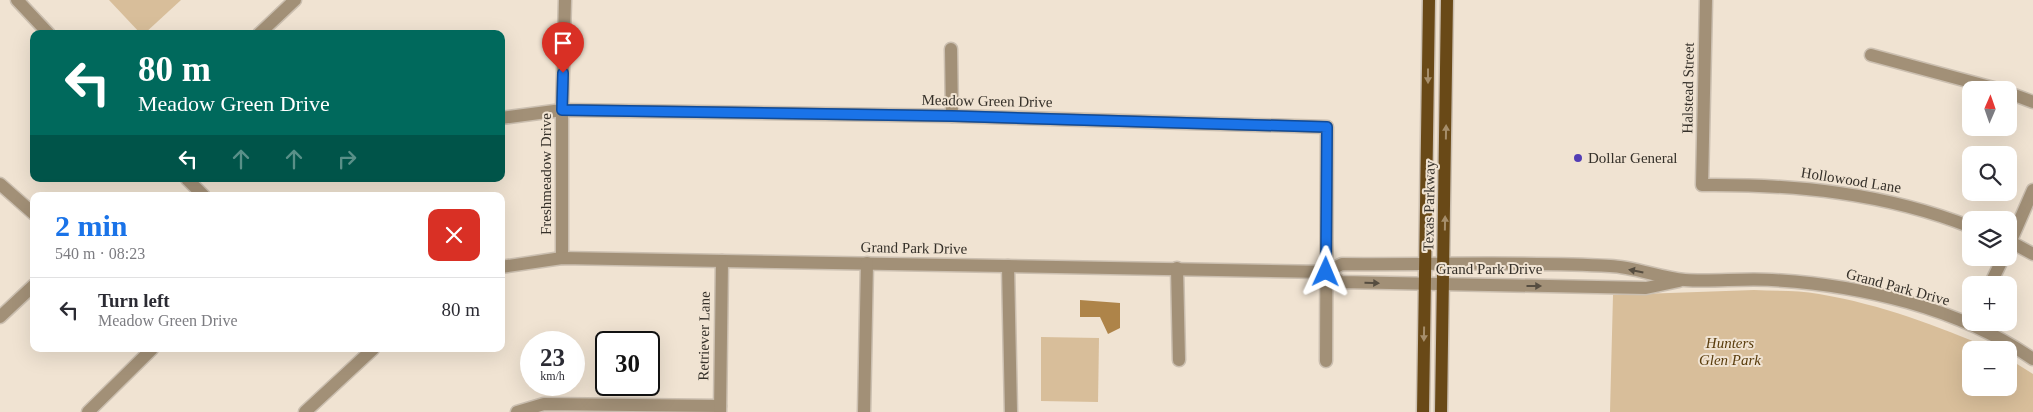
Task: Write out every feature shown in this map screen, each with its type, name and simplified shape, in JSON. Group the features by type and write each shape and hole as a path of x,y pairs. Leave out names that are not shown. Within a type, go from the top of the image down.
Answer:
{"main road":[{"name":"Texas Parkway","path":"1423,412 1429,0"},
{"name":"Texas Parkway","path":"1441,412 1447,0"},
{"path":"1428,28 1447,28"}],"street":[{"path":"17,0 45,30"},
{"path":"264,30 294,0"},
{"name":"Freshmeadow Drive","path":"562,258 562,110 565,0"},
{"name":"Halstead Street","path":"1706,0 1702,185 1723,185"},
{"path":"951,49 952,116"},
{"path":"1871,56 1967,81"},
{"path":"2018,96 2033,102"},
{"name":"Meadow Green Drive","path":"505,117 562,110 952,116 1327,127 1326,272"},
{"path":"190,182 200,192"},
{"path":"0,184 30,210"},
{"name":"Hollowood Lane","path":"1723,185 1765,184 1843,192 1908,206 1962,224"},
{"path":"2017,225 2033,190"},
{"path":"2017,247 2033,254"},
{"name":"Grand Park Drive","path":"505,266 562,258 1326,272 1342,264 1613,266 1684,280 1771,280 1821,284 1867,292 1962,321"},
{"name":"Retriever Lane","path":"720,409 722,261"},
{"path":"864,412 867,263"},
{"path":"1008,266 1011,412"},
{"path":"1177,268 1179,360"},
{"path":"1326,272 1326,361"},
{"name":"Grand Park Drive","path":"1326,272 1341,282 1424,285 1646,288 1684,280"},
{"path":"0,317 30,289"},
{"name":"Grand Park Drive","path":"1985,331 2014,346 2033,359"},
{"path":"88,412 149,352"},
{"path":"305,412 370,352"},
{"path":"517,412 544,404 572,409 720,409"}],"green space":[{"path":"109,0 181,0 148,30 137,30"},
{"name":"Hunters Glen Park","path":"1754,290 1795,291 1842,299 1887,310 1972,341 1962,341 1962,396 2017,396 2017,364 2033,374 2033,412 1610,412 1613,295"},
{"path":"1041,337 1099,338 1098,402 1041,401"}],"shaded area":[{"path":"1080,300 1120,303 1120,328 1108,334 1100,317 1080,317"}],"place":[{"name":"Dollar General","path":"1578,158"}],"route":[{"path":"563,73 562,110 952,116 1327,127 1326,272"}]}
